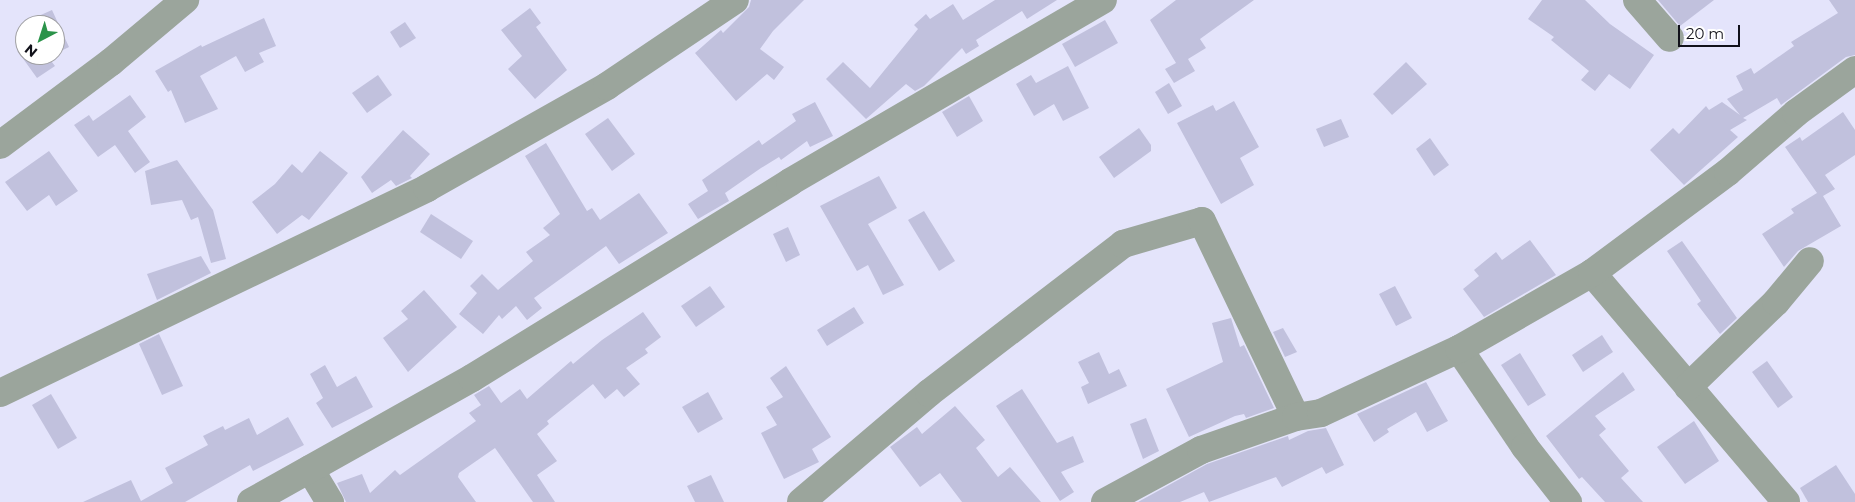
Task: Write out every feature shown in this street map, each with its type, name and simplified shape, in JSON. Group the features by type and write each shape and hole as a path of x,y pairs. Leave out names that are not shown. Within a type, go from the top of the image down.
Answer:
{"street":[{"path":"0,145 111,62 185,0"},
{"path":"0,393 427,188 607,86 734,0"},
{"path":"251,502 472,378 790,182 1103,0"},
{"path":"1637,0 1670,38"},
{"path":"1104,502 1200,450 1296,417 1321,413 1459,349 1592,273 1720,178 1796,114 1852,78"},
{"path":"801,502 929,393 1122,244 1202,221 1296,417"},
{"path":"1688,387 1776,302 1810,261"},
{"path":"1592,273 1786,502"},
{"path":"1459,349 1525,446 1568,502"},
{"path":"310,469 330,502"}],"building":[{"path":"751,0 804,0 773,31 760,49 784,67 774,80 767,74 736,101 695,53 721,30 723,33 749,7"},
{"path":"995,0 1057,0 1027,19 1022,11 976,40 979,46 966,54 962,48 924,86 915,91 906,84 866,119 826,79 843,62 870,88 918,29 914,25 926,14 930,19 953,4 963,20"},
{"path":"1176,0 1254,0 1200,39 1206,48 1188,59 1195,71 1174,83 1165,69 1176,63 1150,20"},
{"path":"1542,0 1585,0 1610,24 1654,55 1630,89 1609,74 1595,91 1581,80 1589,71 1551,40 1554,37 1528,19"},
{"path":"1658,0 1714,0 1680,26"},
{"path":"1829,0 1855,0 1855,55 1846,57 1781,105 1777,98 1743,118 1747,120 1730,130 1738,137 1684,185 1650,150 1673,128 1679,134 1706,106 1709,110 1722,102 1740,115 1727,99 1743,90 1736,76 1751,68 1754,74 1794,46 1791,42 1838,13"},
{"path":"530,8 541,23 536,27 567,70 535,99 508,69 522,56 501,30"},
{"path":"52,10 54,15 41,15"},
{"path":"264,18 276,46 259,53 264,62 245,72 236,56 200,76 218,109 185,123 171,90 168,92 155,71 201,45 202,47"},
{"path":"1105,20 1118,43 1075,67 1062,44"},
{"path":"405,22 416,38 400,48 390,32"},
{"path":"65,38 69,47 65,49"},
{"path":"1406,62 1427,84 1392,115 1373,94"},
{"path":"28,65 55,66 37,78"},
{"path":"1068,66 1089,108 1063,121 1054,104 1034,116 1016,84 1031,75 1036,83"},
{"path":"378,75 392,95 367,113 352,93"},
{"path":"1169,83 1182,106 1168,114 1155,92"},
{"path":"130,95 146,117 128,131 150,162 135,173 115,145 98,157 74,125 89,115 93,121"},
{"path":"969,96 983,121 957,137 942,112"},
{"path":"1234,101 1259,147 1240,158 1254,185 1221,204 1177,123 1213,105 1216,111"},
{"path":"815,102 833,136 810,147 807,141 781,160 779,157 761,168 725,193 729,201 698,219 688,204 708,191 702,180 759,140 762,145 796,121 792,114"},
{"path":"1843,112 1855,130 1855,155 1825,175 1835,189 1823,196 1841,226 1798,251 1784,267 1762,234 1794,213 1791,209 1817,193 1785,147 1800,137 1802,141"},
{"path":"608,118 635,154 612,171 585,134"},
{"path":"1341,119 1349,137 1324,147 1316,129"},
{"path":"1139,128 1151,145 1151,151 1114,178 1099,157"},
{"path":"403,130 430,154 410,176 412,178 396,186 391,180 372,193 361,177"},
{"path":"1430,138 1449,165 1434,176 1416,149"},
{"path":"546,143 587,211 592,208 600,220 639,193 668,233 619,264 606,246 534,298 542,308 527,320 516,306 502,319 499,315 483,334 459,314 477,293 470,286 482,274 498,290 533,261 526,252 550,235 543,228 560,214 525,156"},
{"path":"49,151 78,191 56,206 49,195 27,211 5,182"},
{"path":"320,151 348,173 309,220 302,215 277,234 252,202 275,184 292,164 302,173"},
{"path":"177,160 213,210 226,259 211,263 198,217 191,220 182,200 151,205 145,171"},
{"path":"879,176 897,208 868,224 904,285 883,295 868,265 857,271 820,206"},
{"path":"924,211 955,261 939,271 908,220"},
{"path":"431,214 473,241 461,259 420,232"},
{"path":"788,227 800,255 786,262 773,234"},
{"path":"1530,240 1556,275 1484,317 1463,289 1479,276 1474,270 1496,252 1502,260"},
{"path":"1682,241 1737,318 1720,334 1697,304 1701,301 1667,251"},
{"path":"201,256 211,273 157,300 147,274"},
{"path":"710,286 725,307 696,327 681,306"},
{"path":"1395,286 1412,318 1396,326 1379,294"},
{"path":"424,290 457,327 408,372 383,338 408,319 401,311"},
{"path":"854,307 864,323 827,346 817,330"},
{"path":"643,312 661,337 645,349 648,353 626,368 640,384 624,397 617,389 605,399 593,384 547,421 549,424 537,434 557,461 537,475 555,502 533,502 495,448 459,473 458,477 476,502 346,502 337,483 362,474 370,493 395,470 400,475 476,421 469,413 481,405 474,395 489,386 501,403 520,389 527,399 571,361 573,364 602,340"},
{"path":"1231,318 1240,347 1244,345 1274,408 1246,418 1244,414 1235,416 1189,437 1166,389 1223,362 1212,323"},
{"path":"1283,328 1297,352 1285,357 1273,332"},
{"path":"159,334 183,386 162,395 139,344"},
{"path":"1602,335 1613,352 1583,372 1572,355"},
{"path":"1099,352 1109,374 1119,369 1127,386 1088,404 1081,387 1089,383 1078,362"},
{"path":"1520,353 1546,395 1528,406 1501,365"},
{"path":"1767,361 1793,397 1778,408 1752,372"},
{"path":"325,365 337,387 356,376 373,407 332,428 316,403 323,398 310,374"},
{"path":"786,366 831,437 812,449 819,462 784,479 761,433 777,425 766,407 783,397 770,378"},
{"path":"1623,372 1635,390 1595,416 1606,429 1599,435 1629,471 1621,478 1643,502 1605,502 1582,477 1579,479 1546,436"},
{"path":"1426,382 1448,421 1427,432 1416,412 1387,429 1389,432 1374,442 1357,414"},
{"path":"1022,389 1057,443 1073,436 1084,462 1061,472 1074,492 1060,501 996,406"},
{"path":"708,392 723,419 698,433 682,407"},
{"path":"51,394 77,438 58,449 32,405"},
{"path":"955,406 985,440 976,448 998,477 1010,467 1041,502 962,502 940,473 920,487 890,447 917,427 922,434"},
{"path":"288,417 304,445 253,471 250,465 185,502 83,502 131,480 141,501 173,483 165,468 208,445 203,436 223,426 225,430 249,418 257,435"},
{"path":"1146,418 1159,451 1143,459 1130,424"},
{"path":"1694,421 1719,461 1685,484 1657,447"},
{"path":"1326,428 1344,465 1326,474 1322,467 1282,487 1276,477 1209,502 1204,492 1180,502 1138,502 1207,464 1288,436 1289,440 1308,431"},
{"path":"1836,465 1855,494 1855,502 1808,502 1800,488"},
{"path":"711,475 724,502 695,502 687,486"}]}
